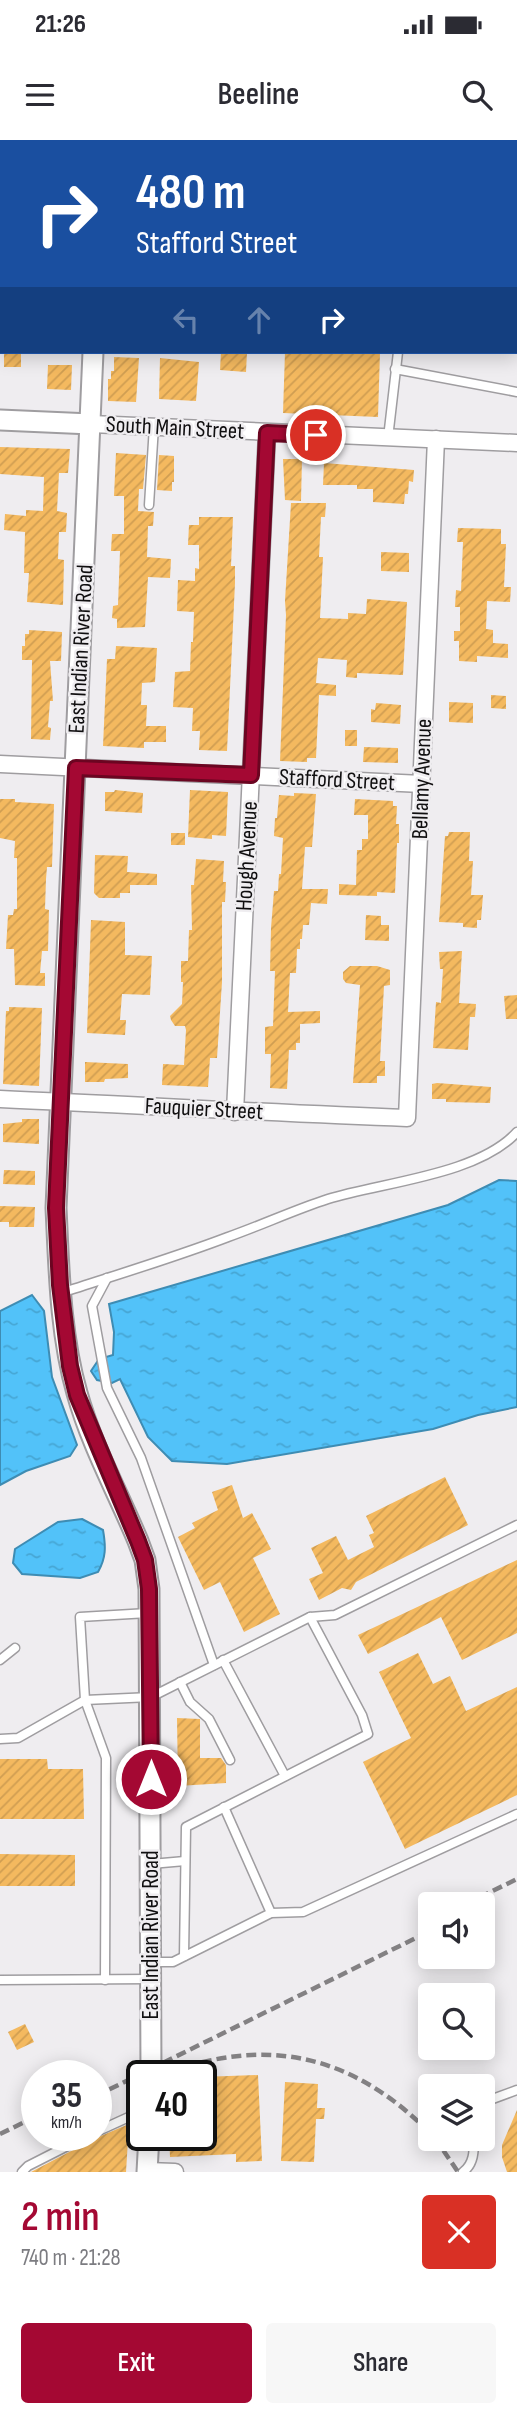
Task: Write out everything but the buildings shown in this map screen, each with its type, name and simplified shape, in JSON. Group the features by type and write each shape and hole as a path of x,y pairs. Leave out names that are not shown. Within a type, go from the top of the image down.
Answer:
{"street":[{"name":"East Indian River Road","path":"93,354 56,1208 61,1293 70,1366 77,1395 138,1541 145,1560 149,1589 151,2060"},
{"name":"South Main Street","path":"0,420 517,443"},
{"name":"Hough Avenue","path":"235,1112 267,433"},
{"name":"Bellamy Avenue","path":"407,1118 436,439"},
{"name":"Stafford Street","path":"0,764 422,784"},
{"name":"Fauquier Street","path":"0,1099 407,1118"},
{"path":"148,2151 147,2171 175,2172"}],"lane":[{"path":"388,438 398,354"},
{"path":"395,369 517,392"},
{"path":"149,505 154,426"},
{"path":"61,1293 226,1238 328,1199 401,1182 479,1159 505,1145 517,1132"},
{"path":"107,1278 92,1306 107,1388 141,1458 214,1665"},
{"path":"0,1739 18,1738 85,1700 151,1697 310,1617 335,1615 517,1525"},
{"path":"105,1980 106,1758 85,1700 80,1617 150,1613"},
{"path":"184,1956 186,1827 368,1734 362,1715 310,1617"},
{"path":"0,1660 15,1648"},
{"path":"223,1660 285,1776"},
{"path":"180,1682 190,1702 209,1718 230,1760"},
{"path":"224,1807 271,1913"},
{"path":"0,1980 105,1980 151,1970 173,1962 271,1913 303,1912 517,1814"},
{"path":"151,1864 185,1861"},
{"path":"495,2098 517,2090"},
{"path":"22,2172 28,2166 58,2151"},
{"path":"463,2172 468,2168 474,2151"}],"water":[{"path":"499,1180 517,1181 517,1407 478,1415 433,1429 227,1464 172,1461 148,1437 120,1379 112,1383 97,1380 91,1371 99,1359 113,1355 114,1332 109,1304 448,1205"},
{"path":"32,1295 44,1311 52,1377 77,1445 70,1456 26,1471 0,1485 0,1311"},
{"path":"82,1519 103,1530 105,1552 98,1572 80,1578 22,1574 13,1563 15,1549 58,1522"}],"railway":[{"path":"490,1892 517,1879"},
{"path":"112,2088 418,1937"},
{"path":"214,2060 235,2056 270,2055 304,2059 337,2069 369,2085 418,2122"},
{"path":"0,2134 21,2124"},
{"path":"444,2151 458,2172"}],"route":[{"path":"151,1779 149,1589 145,1560 77,1395 70,1366 60,1285 56,1208 76,768 251,775 267,433 316,435"}]}
